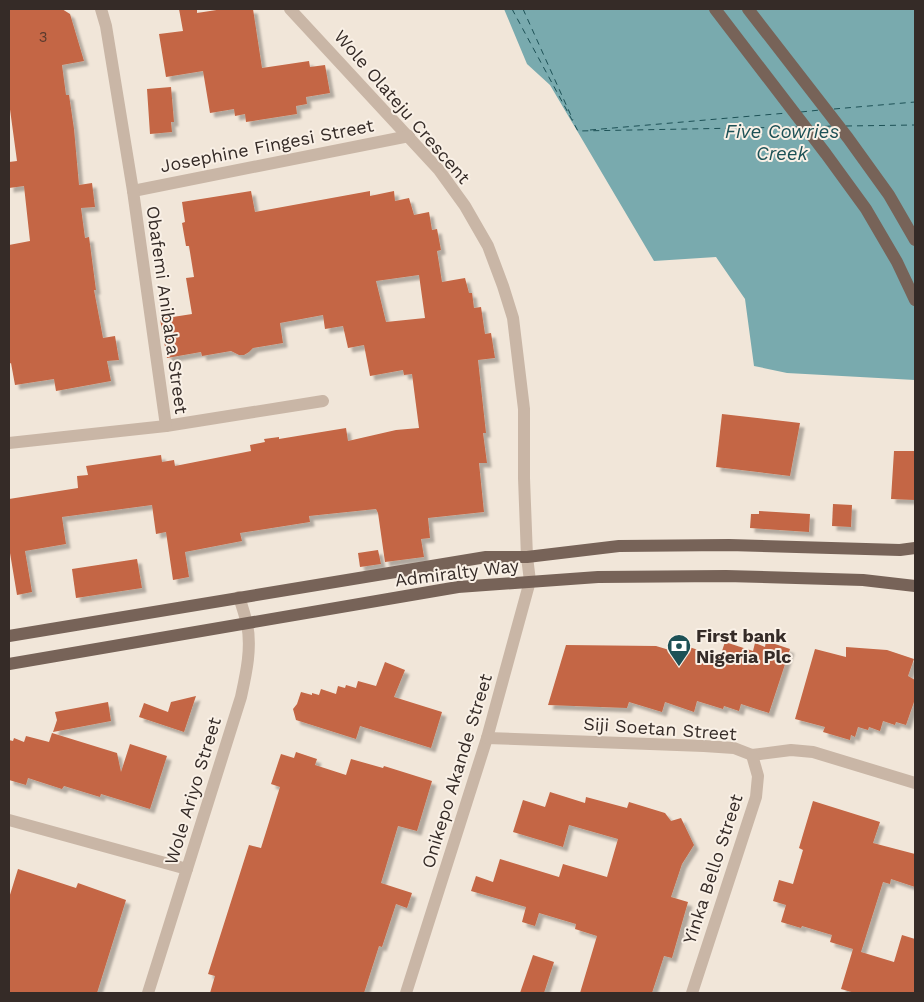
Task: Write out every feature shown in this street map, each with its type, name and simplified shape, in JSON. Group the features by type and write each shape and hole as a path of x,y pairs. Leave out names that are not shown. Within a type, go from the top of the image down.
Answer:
{"main road":[{"path":"715,9 866,209 897,262 915,300"},
{"path":"748,9 848,138 889,195 915,240"},
{"name":"Admiralty Way","path":"9,636 486,557 527,557 619,546 729,545 891,550 915,548"},
{"name":"Admiralty Way","path":"9,664 458,587 598,577 726,576 863,580 915,586"}],"street":[{"name":"Obafemi Anibaba Street","path":"9,443 166,426 133,191 106,26 101,9"},
{"name":"Wole Olateju Crescent","path":"290,9 439,170 465,206 488,246 504,286 513,318 524,409 527,557"},
{"name":"Josephine Fingesi Street","path":"133,191 409,136"},
{"path":"166,426 323,401"},
{"name":"Onikepo Akande Street","path":"406,993 487,738 530,582 527,557"},
{"name":"Wole Ariyo Street","path":"148,993 241,697 248,652 247,623 239,597"},
{"name":"Siji Soetan Street","path":"487,738 704,746 734,748 752,755 791,750 813,752 915,783"},
{"name":"Yinka Bello Street","path":"692,993 756,797 758,776 752,755"},
{"path":"9,820 187,869"}],"water":[{"name":"Five Cowries Creek","path":"504,9 915,9 915,380 787,373 754,366 745,299 716,257 654,261 550,85 527,64"}],"building":[{"path":"9,9 62,9 70,14 84,61 62,65 66,95 69,95 74,129 79,185 92,183 95,207 81,208 85,238 89,237 96,290 94,290 103,338 115,336 119,360 107,361 111,381 56,391 54,379 15,385 11,363 9,364 9,245 30,241 24,186 9,188 9,162 17,161 9,102"},
{"path":"179,9 197,9 197,13 223,9 253,9 262,68 309,61 310,67 325,65 330,93 306,97 307,104 296,106 297,114 246,122 245,114 235,116 234,109 210,113 203,71 166,77 159,34 183,31"},
{"path":"171,87 174,122 171,122 172,132 150,134 147,89"},
{"path":"251,191 255,212 370,191 370,196 394,191 395,201 409,198 414,215 429,212 432,230 437,229 441,250 437,251 442,282 465,278 469,293 472,293 474,308 481,307 485,334 491,333 495,358 478,360 486,433 483,433 487,463 479,463 484,512 428,518 430,538 421,539 424,557 385,562 376,509 309,516 310,522 240,533 242,541 185,552 189,577 173,580 166,532 156,534 152,505 62,517 66,544 25,551 32,592 17,595 9,547 9,499 78,488 77,476 88,475 86,466 161,455 162,462 174,460 175,466 251,451 250,445 265,442 264,439 279,437 279,439 346,428 348,441 396,430 419,428 412,374 404,375 403,370 370,376 364,345 348,348 343,326 325,329 323,315 280,323 283,343 253,348 244,355 231,351 202,356 201,352 167,358 160,319 192,314 186,278 194,277 189,246 186,246 182,223 185,222 182,202","holes":["419,275 425,318 386,322 376,281"]},
{"path":"722,414 800,423 790,476 716,467"},
{"path":"894,451 915,451 915,500 891,499"},
{"path":"833,504 852,505 851,527 832,526"},
{"path":"759,511 810,514 809,532 750,528 751,514 759,514"},
{"path":"378,550 381,564 360,567 358,553"},
{"path":"137,559 142,588 76,598 72,569"},
{"path":"766,641 790,649 769,713 741,704 739,711 724,706 723,709 697,701 694,712 665,702 662,712 629,702 627,708 548,705 566,645 656,646 686,655 689,647 720,657 725,642 753,651 755,643 765,647"},
{"path":"846,647 887,650 914,659 908,676 915,680 915,699 906,725 896,722 895,725 883,721 880,731 869,727 868,730 858,727 855,737 851,735 850,740 823,732 825,727 795,719 815,649 846,657"},
{"path":"385,662 405,670 394,697 442,712 431,748 360,726 356,739 296,720 293,709 301,692 319,695 321,689 336,694 338,686 345,688 346,685 356,688 358,681 376,686"},
{"path":"196,696 184,732 139,717 144,703 168,712 171,702"},
{"path":"108,702 111,721 53,732 57,720 55,712"},
{"path":"52,733 117,753 121,772 130,744 167,756 150,809 101,794 100,797 64,786 62,789 28,778 26,785 9,780 9,740 13,741 14,738 24,742 26,736 49,742"},
{"path":"296,752 317,759 315,765 346,775 351,759 383,768 384,766 432,781 417,831 398,826 381,883 412,893 407,908 396,904 382,947 379,946 364,993 210,993 215,976 208,974 249,845 261,848 280,787 271,784 281,754 294,758"},
{"path":"550,792 585,803 586,797 627,808 629,802 665,813 671,821 681,818 694,845 682,864 671,897 688,902 672,958 664,956 652,993 580,993 597,936 575,929 576,924 539,913 535,926 522,922 526,907 471,891 476,876 493,882 500,859 559,877 563,864 607,877 618,839 569,825 563,847 513,832 523,800 545,807"},
{"path":"813,801 880,822 873,843 915,854 915,887 891,879 890,884 883,882 861,952 894,962 902,935 915,939 915,993 855,993 841,989 853,949 830,942 832,935 781,922 786,905 773,901 779,880 793,884 803,850 799,848"},
{"path":"18,869 76,888 78,883 126,900 97,993 9,993 9,898"},
{"path":"533,955 554,962 544,993 520,993"}],"ferry route":[{"path":"512,9 578,131 797,127"},
{"path":"523,9 573,120"},
{"path":"834,109 915,102"},
{"path":"801,112 820,110"},
{"path":"590,130 787,113"},
{"path":"846,126 915,125"},
{"path":"814,127 832,126"}],"place":[{"name":"First bank Nigeria Plc","path":"679,667"}]}
